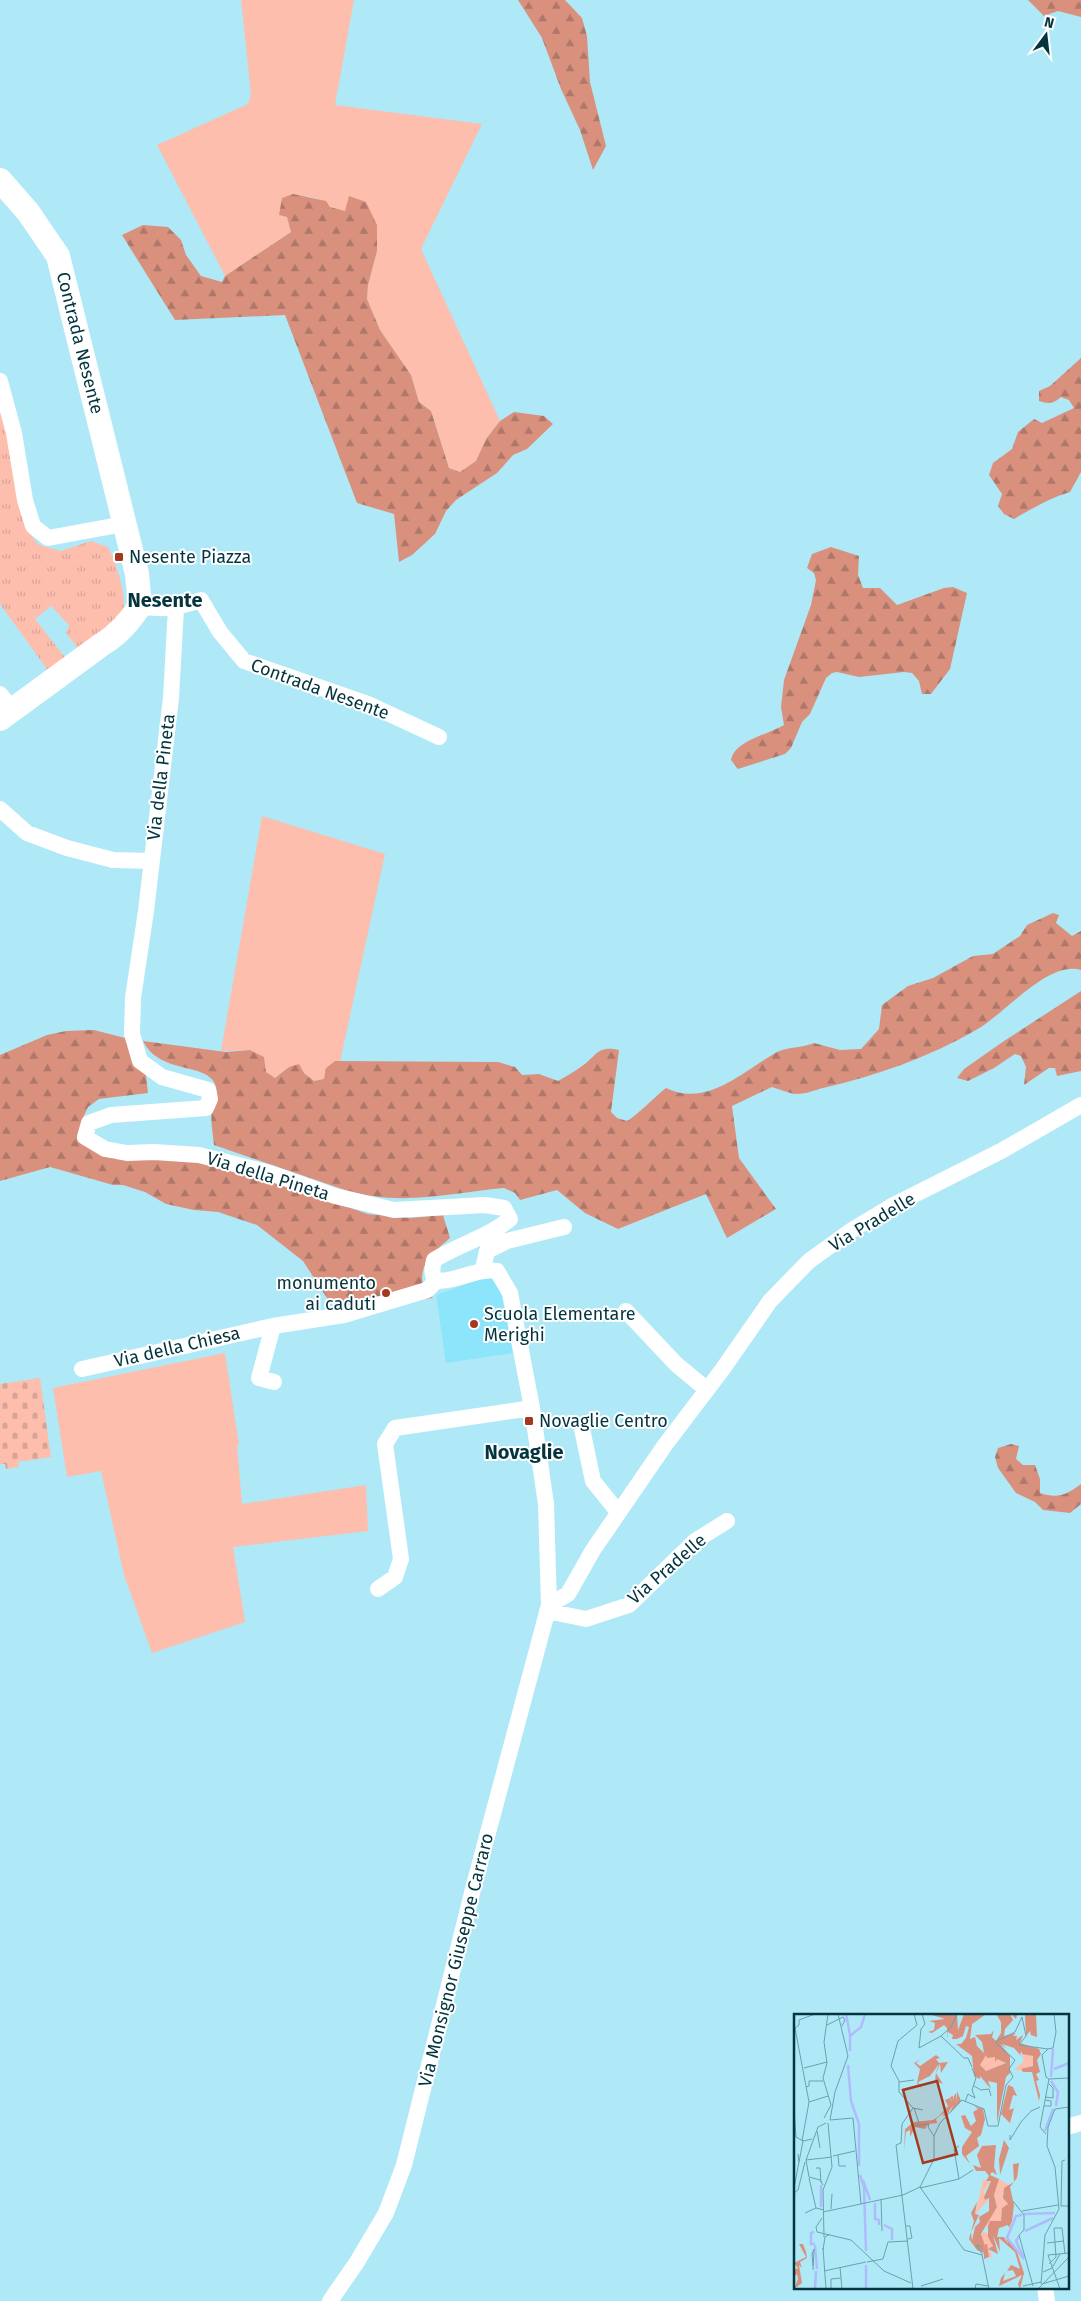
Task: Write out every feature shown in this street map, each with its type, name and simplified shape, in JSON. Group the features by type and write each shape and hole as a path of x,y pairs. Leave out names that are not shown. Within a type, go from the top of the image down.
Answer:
{"street":[{"name":"Contrada Nesente","path":"0,180 28,212 58,256 137,574 140,606 155,610 176,608 201,600 220,632 244,661 368,704 439,737"},
{"path":"0,381 14,433 25,500 33,526 48,538 124,524"},
{"path":"4,708 113,638 130,621 140,606"},
{"name":"Via della Pineta","path":"176,608 171,698 132,998 132,1034 140,1061 162,1077 208,1090 210,1099 206,1108 111,1116 89,1123 85,1138 105,1149 127,1153 154,1152 199,1155 270,1173 335,1196 394,1210 485,1205 504,1208 510,1219 495,1232 451,1249 434,1260 432,1276 436,1281"},
{"path":"0,809 28,833 67,848 113,860 150,861"},
{"name":"Via Pradelle","path":"548,1608 568,1594 618,1512 706,1389 722,1370 770,1301 809,1261 852,1230 890,1207 1003,1150 1081,1105"},
{"path":"548,1608 546,1504 532,1408 510,1293 497,1271 483,1269 487,1251 507,1241 564,1227"},
{"name":"Via della Chiesa","path":"82,1369 272,1326 344,1315 427,1290 436,1281 448,1282 483,1269"},
{"path":"626,1311 676,1364 706,1389"},
{"name":"Via della Chiesa","path":"272,1326 258,1378 274,1382"},
{"path":"378,1589 395,1577 401,1559 385,1444 395,1428 532,1408"},
{"path":"582,1429 593,1481 618,1512"},
{"name":"Via Pradelle","path":"548,1608 586,1619 629,1605 695,1541 727,1521"},
{"name":"Via Monsignor Giuseppe Carraro","path":"330,2301 357,2262 386,2213 404,2165 474,1885 548,1608"},
{"path":"1068,2128 1081,2123"},
{"path":"1045,2288 1047,2301"}],"shaded area":[{"name":"Scuola Elementare Merighi","path":"488,1276 499,1282 513,1353 446,1363 436,1295"}],"green space":[{"path":"241,0 354,0 335,105 482,124 421,249 500,421 486,439 476,461 460,472 449,468 431,411 419,402 411,375 380,330 367,299 368,285 377,251 377,225 330,207 315,198 294,196 282,198 291,232 225,276 157,145 248,104 251,94"},
{"path":"518,0 565,0 582,18 587,36 590,82 606,146 593,170 580,130 561,89 542,38"},
{"path":"1028,0 1081,0 1081,17 1058,11 1044,16"},
{"path":"293,194 326,201 330,207 345,211 349,196 366,202 377,225 377,251 368,285 367,299 380,330 411,375 419,402 431,411 449,468 460,472 476,461 486,439 500,421 514,412 544,416 553,424 527,449 513,455 497,473 456,500 446,511 435,534 412,555 399,562 394,514 357,503 285,315 175,320 122,235 143,225 168,227 181,240 186,255 201,276 222,282 225,276 291,232 287,217 279,215 282,198"},
{"path":"1081,358 1081,472 1070,492 1049,500 1014,519 1004,514 998,506 1002,494 989,475 993,463 1012,449 1018,432 1034,419 1042,423 1074,408 1069,400 1061,397 1051,403 1039,401 1039,391 1050,386"},
{"path":"3,413 28,532 39,545 61,551 91,541 108,547 115,563 123,594 123,613 120,620 107,633 81,653 66,633 69,625 51,606 35,619 67,660 49,672 0,604 0,414"},
{"path":"831,547 859,556 858,575 863,588 880,588 897,605 944,588 953,587 967,593 950,669 931,694 922,694 919,681 912,673 904,672 859,677 837,672 832,673 826,678 810,714 802,722 791,748 785,754 738,769 731,760 739,748 745,743 784,725 781,707 784,680 811,605 816,580 814,573 807,568 812,554"},
{"path":"262,816 385,854 340,1062 335,1061 324,1079 314,1081 304,1073 289,1067 275,1078 266,1072 264,1057 250,1050 221,1051"},
{"path":"1053,913 1059,915 1056,923 1072,936 1081,931 1081,970 1068,969 1041,980 976,1030 940,1049 902,1065 862,1078 804,1093 791,1093 772,1087 732,1106 739,1158 776,1209 727,1238 706,1194 618,1229 585,1213 557,1190 520,1200 515,1193 504,1188 406,1198 386,1198 345,1190 214,1145 211,1114 217,1092 214,1082 207,1075 162,1060 151,1052 143,1041 226,1052 250,1050 264,1057 266,1072 275,1078 289,1067 299,1064 304,1073 314,1081 324,1079 326,1068 335,1061 498,1062 515,1067 522,1075 539,1074 558,1081 579,1068 598,1052 606,1049 619,1050 611,1112 617,1118 627,1121 666,1088 681,1093 696,1093 710,1090 724,1085 781,1050 814,1043 840,1050 861,1049 879,1029 882,1005 908,986 933,978 973,956 993,954 1020,936 1027,925"},
{"path":"1081,991 1081,1071 1057,1076 1055,1068 1049,1068 1024,1085 1026,1067 1021,1056 1015,1054 994,1068 968,1081 957,1078 964,1069"},
{"path":"94,1030 125,1038 132,1055 145,1068 148,1093 99,1099 88,1107 83,1118 91,1141 189,1153 368,1214 410,1218 443,1215 450,1238 429,1259 425,1265 422,1279 423,1287 433,1298 339,1309 329,1301 303,1261 257,1225 218,1212 194,1210 166,1204 145,1192 50,1167 0,1181 0,1055 47,1035 66,1031"},
{"path":"225,1353 239,1445 237,1445 242,1504 366,1485 368,1531 233,1547 245,1622 152,1653 124,1575 101,1471 67,1477 53,1388"},
{"path":"40,1378 51,1457 18,1462 19,1467 6,1469 5,1464 0,1464 0,1384"},
{"path":"1011,1444 1019,1446 1016,1459 1023,1465 1035,1465 1040,1479 1040,1493 1052,1496 1062,1495 1081,1484 1081,1504 1070,1513 1043,1510 1035,1502 1016,1493 998,1468 995,1457 998,1448"}],"place":[{"name":"Nesente Piazza","path":"119,557"},
{"name":"monumento ai caduti","path":"386,1293"},
{"name":"Scuola Elementare Merighi","path":"474,1324"},
{"name":"Novaglie Centro","path":"529,1421"}],"district":[{"name":"Nesente","path":"165,600"},
{"name":"Novaglie","path":"524,1452"}]}
